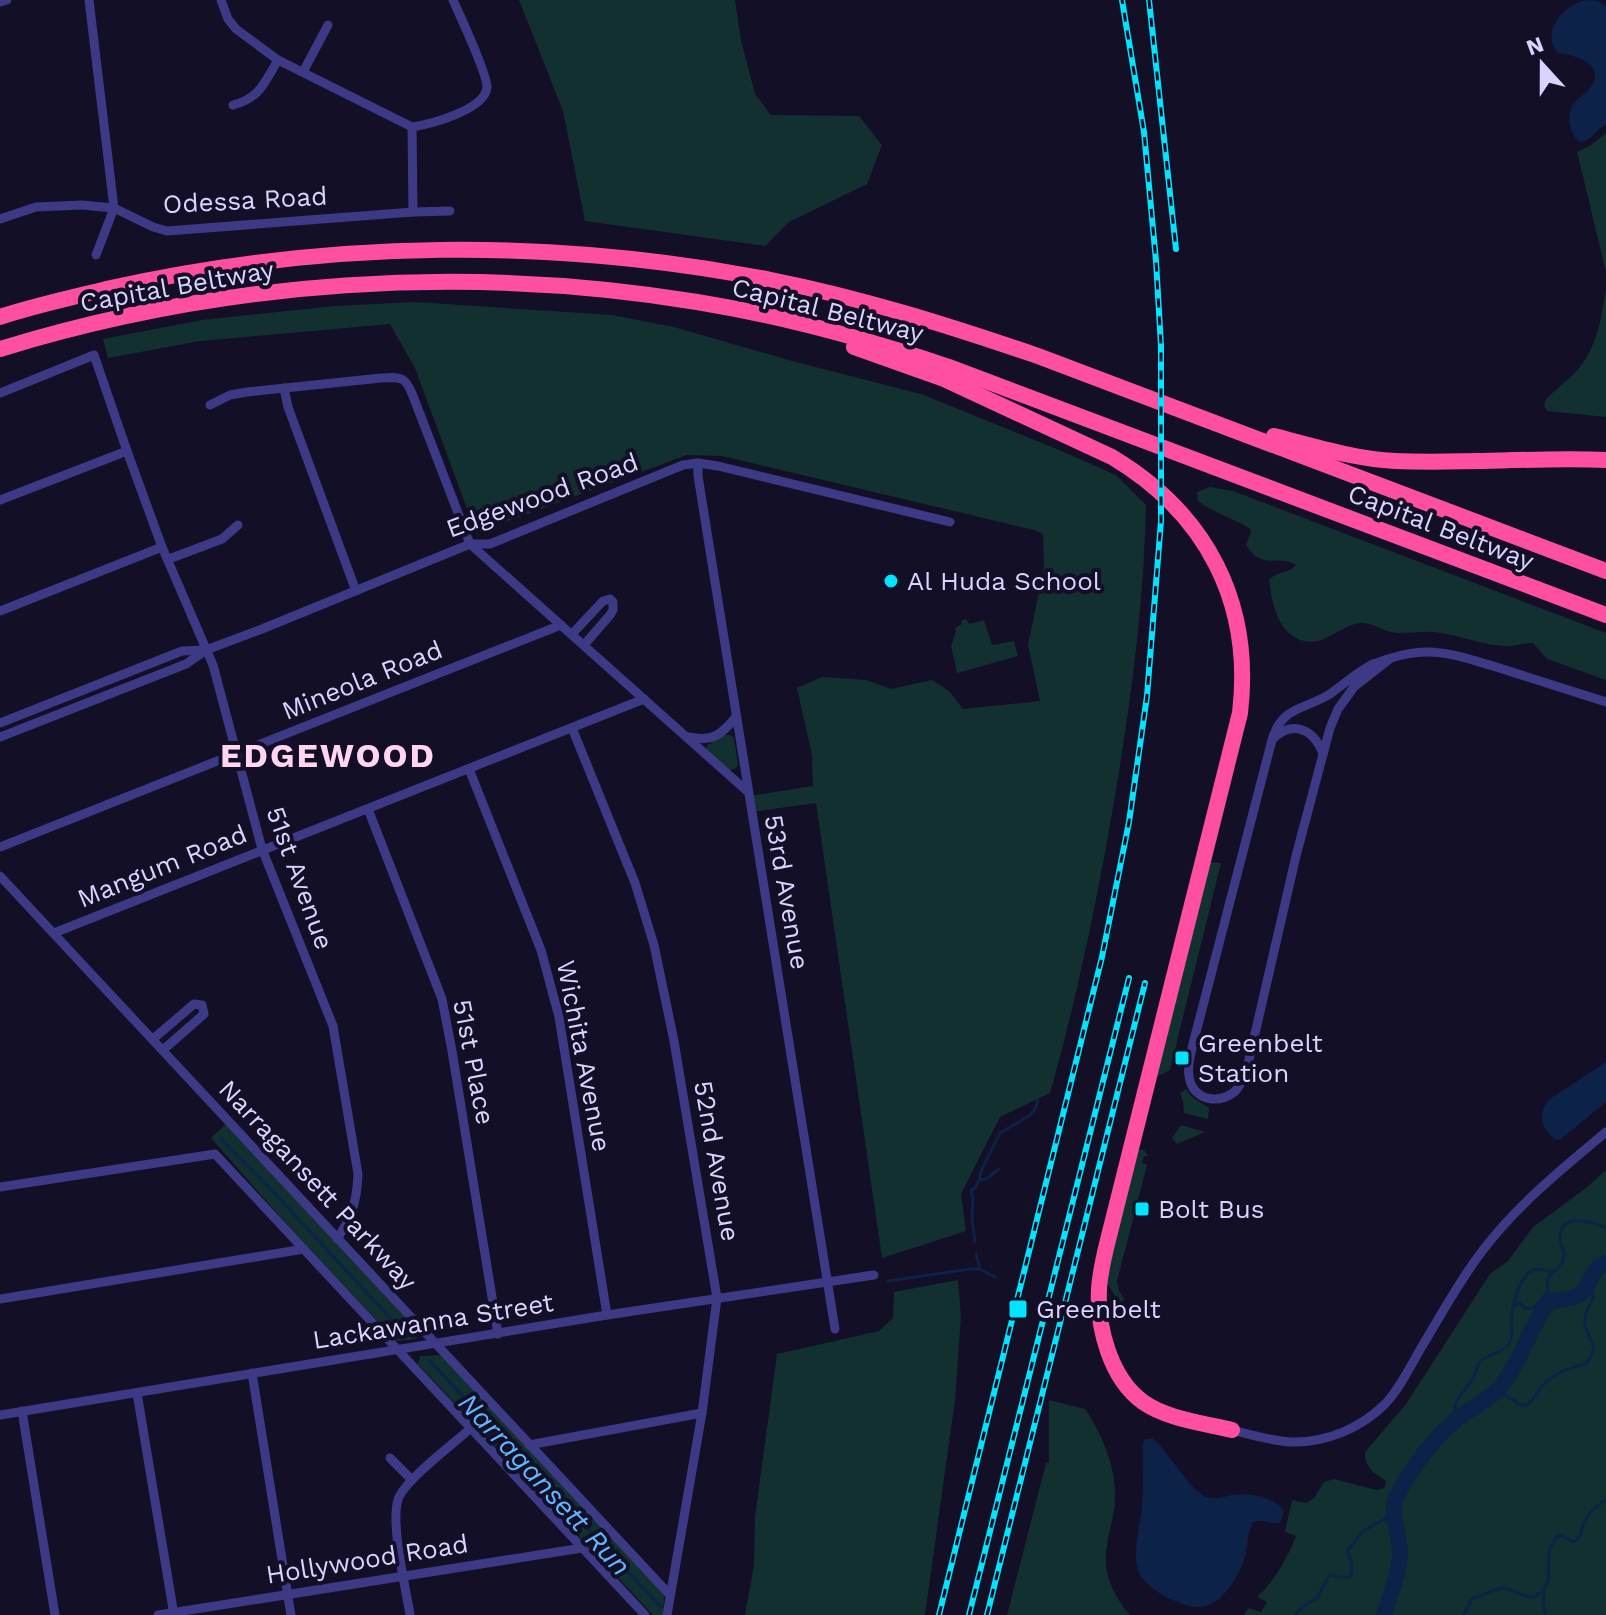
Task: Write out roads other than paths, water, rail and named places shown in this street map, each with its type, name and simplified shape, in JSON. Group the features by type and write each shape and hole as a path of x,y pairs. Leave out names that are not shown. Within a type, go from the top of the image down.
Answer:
{"highway":[{"name":"Capital Beltway","path":"0,317 152,279 304,257 443,249 554,252 699,267 832,293 960,329 1133,391 1606,571"},
{"name":"Capital Beltway","path":"0,349 81,326 157,310 306,288 473,282 607,290 698,302 826,329 949,367 1606,615"},
{"path":"742,311 944,379 1132,469 1162,493 1201,537 1225,581 1241,641 1243,690 1240,713 1128,1159 1099,1290 1103,1334 1119,1375 1130,1390 1143,1402 1175,1416 1232,1430"},
{"path":"1195,415 1363,457 1394,461 1606,460"}],"street":[{"path":"0,2 7,0"},
{"path":"89,0 114,208 96,255"},
{"path":"221,0 228,19 236,29 278,60 412,127 475,105 486,91 485,77 453,0"},
{"path":"303,72 328,25"},
{"path":"233,105 257,94 278,60"},
{"path":"412,127 413,212"},
{"name":"Odessa Road","path":"0,219 36,207 114,208 167,231 450,211"},
{"name":"51st Avenue","path":"0,393 94,355 162,547 213,665 262,849 333,1026 358,1174 350,1219 337,1239"},
{"path":"210,405 230,395 284,388 397,377 406,382 470,544 748,792"},
{"path":"284,388 292,418 356,591"},
{"path":"0,500 127,451"},
{"name":"Edgewood Road","path":"0,737 186,664 206,650 470,544 490,544 683,465 698,463 753,473 950,522"},
{"name":"53rd Avenue","path":"698,463 835,1329"},
{"path":"169,559 222,539 238,525"},
{"path":"0,611 162,547"},
{"path":"572,634 603,601 610,599 613,610 584,645"},
{"name":"Mineola Road","path":"0,847 561,625"},
{"name":"Edgewood Road","path":"0,723 182,651 206,650"},
{"path":"1391,658 1361,680 1348,694 1334,718 1296,856 1248,1064 1236,1091 1223,1098 1207,1099 1195,1092 1191,1085 1189,1065 1272,740 1278,724 1290,712 1326,696 1366,668 1391,658 1407,653 1425,652 1452,654 1606,702"},
{"name":"Mangum Road","path":"54,933 644,699"},
{"path":"685,737 704,740 722,733 736,717"},
{"name":"52nd Avenue","path":"572,728 635,883 654,945 674,1041 717,1298 702,1413 667,1615"},
{"path":"1272,740 1286,730 1299,729 1314,736 1323,754"},
{"name":"Wichita Avenue","path":"469,769 548,971 559,1017 607,1315"},
{"name":"51st Place","path":"368,809 442,999 498,1334"},
{"name":"Narragansett Parkway","path":"0,876 670,1595"},
{"path":"153,1039 194,1004 202,1005 204,1014 163,1050"},
{"path":"1232,1430 1275,1440 1309,1442 1349,1430 1367,1419 1386,1403 1401,1383 1460,1282 1501,1227 1549,1179 1606,1132"},
{"name":"Narragansett Parkway","path":"0,1187 215,1154 645,1615"},
{"path":"0,1299 304,1249"},
{"name":"Lackawanna Street","path":"0,1415 607,1315 874,1275"},
{"path":"252,1373 291,1615"},
{"path":"137,1393 173,1614"},
{"path":"22,1411 55,1615"},
{"path":"529,1445 702,1413"},
{"path":"410,1615 397,1524 397,1502 412,1480 471,1428"},
{"path":"390,1458 412,1480"},
{"name":"Hollywood Road","path":"158,1615 582,1548"}],"water":[{"path":"1585,0 1598,1 1606,6 1606,125 1580,142 1571,129 1570,113 1574,103 1592,85 1594,71 1579,58 1558,53 1551,36 1562,14"},
{"path":"1606,1062 1606,1102 1556,1140 1543,1122 1543,1111 1548,1100"},
{"path":"1152,1438 1200,1494 1213,1498 1253,1495 1267,1499 1284,1510 1281,1522 1253,1522 1239,1572 1224,1594 1209,1605 1192,1607 1180,1603 1148,1585 1140,1575 1136,1551 1143,1496 1143,1443"}],"waterway":[{"path":"975,1242 971,1190 975,1188 1000,1133 1029,1116 1038,1100"},
{"name":"Narragansett Run","path":"221,1139 407,1336"},
{"path":"979,1180 986,1179 999,1169"},
{"path":"1551,1301 1547,1283 1562,1263 1564,1255 1560,1238 1566,1224 1578,1220 1606,1227"},
{"path":"976,1254 980,1269 995,1277"},
{"path":"1384,1615 1400,1556 1395,1503 1408,1476 1449,1426 1501,1386 1546,1306 1553,1301 1579,1295 1596,1270 1606,1263"},
{"path":"888,1281 980,1269"},
{"path":"1455,1421 1457,1400 1479,1363 1511,1341 1513,1307 1524,1278 1535,1269 1552,1272"},
{"path":"1498,1390 1526,1406 1551,1379 1565,1370 1585,1364 1594,1347 1585,1325 1593,1300 1589,1280"},
{"path":"1514,1305 1520,1303 1526,1309 1533,1307 1547,1292"},
{"name":"Narragansett Run","path":"429,1360 661,1607"},
{"path":"1464,1615 1472,1599 1494,1590 1505,1588 1528,1597 1544,1590 1548,1581 1549,1550 1556,1537 1562,1536 1574,1542 1580,1536 1589,1513 1606,1500"},
{"path":"1295,1615 1317,1598 1329,1575 1349,1578 1352,1567 1348,1550 1363,1531 1385,1519 1393,1505"},
{"path":"1544,1590 1546,1615"}],"railway":[{"path":"939,1615 1102,957 1129,822 1147,696 1161,521 1161,346 1144,132 1122,0"},
{"path":"1149,0 1176,249"},
{"path":"969,1615 1129,978"},
{"path":"987,1615 1145,983"}],"place":[{"name":"Al Huda School","path":"891,581"},
{"name":"Greenbelt Station","path":"1182,1058"},
{"name":"Bolt Bus","path":"1142,1209"},
{"name":"Greenbelt","path":"1018,1309"}],"district":[{"name":"EDGEWOOD","path":"328,755"}]}
